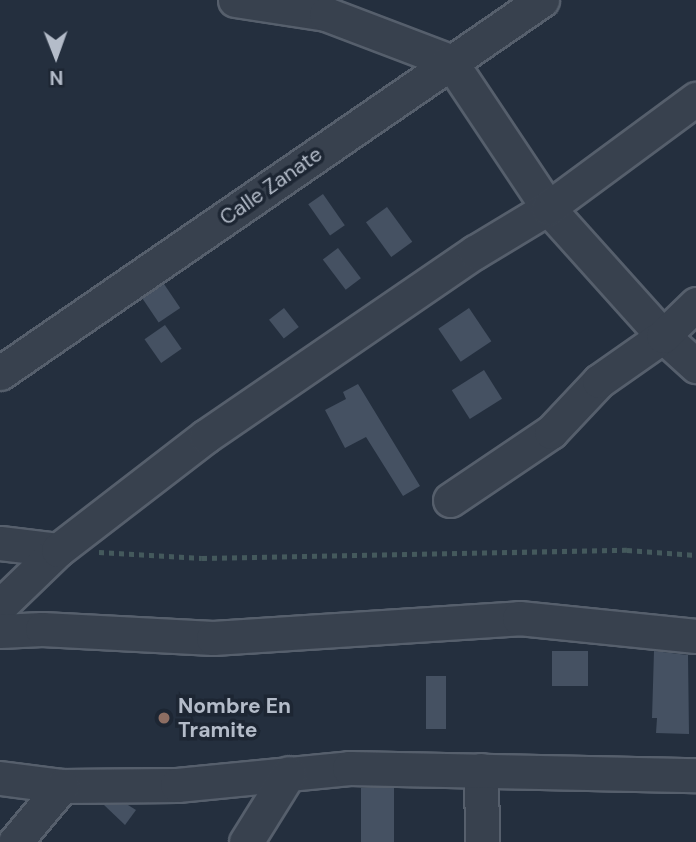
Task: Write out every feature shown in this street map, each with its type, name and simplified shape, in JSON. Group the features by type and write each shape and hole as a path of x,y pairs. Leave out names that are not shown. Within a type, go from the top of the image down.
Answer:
{"street":[{"path":"236,0 326,14 450,61 548,208 663,336 696,366"},
{"name":"Calle Zanate","path":"0,373 542,0"},
{"path":"0,606 58,550 288,378 548,208 696,99"},
{"path":"450,500 551,432 599,381 663,336 696,304"},
{"path":"0,542 58,550"},
{"path":"0,631 54,629 213,638 519,618 696,636"},
{"path":"0,778 62,786 177,785 349,768 696,775"},
{"path":"481,770 482,842"},
{"path":"246,842 289,773"},
{"path":"15,842 62,786"}],"path":[{"path":"58,550 202,558 627,550 696,555"}],"building":[{"path":"323,194 345,225 330,235 308,204"},
{"path":"387,207 412,242 391,257 366,222"},
{"path":"338,248 361,278 346,290 323,259"},
{"path":"164,284 180,308 159,323 142,299"},
{"path":"284,308 299,327 284,339 269,320"},
{"path":"469,308 491,341 461,362 438,329"},
{"path":"165,325 182,349 161,363 145,339"},
{"path":"484,370 502,399 470,419 452,390"},
{"path":"358,384 420,486 403,496 366,437 345,448 325,410 346,399 343,392"},
{"path":"552,651 588,651 588,686 552,686"},
{"path":"654,651 688,655 689,734 656,733 657,718 652,718"},
{"path":"426,676 446,676 446,729 426,729"},
{"path":"361,788 394,788 394,842 361,842"},
{"path":"104,805 128,805 136,810 125,825"}],"place":[{"name":"Nombre En Tramite","path":"164,718"}]}
